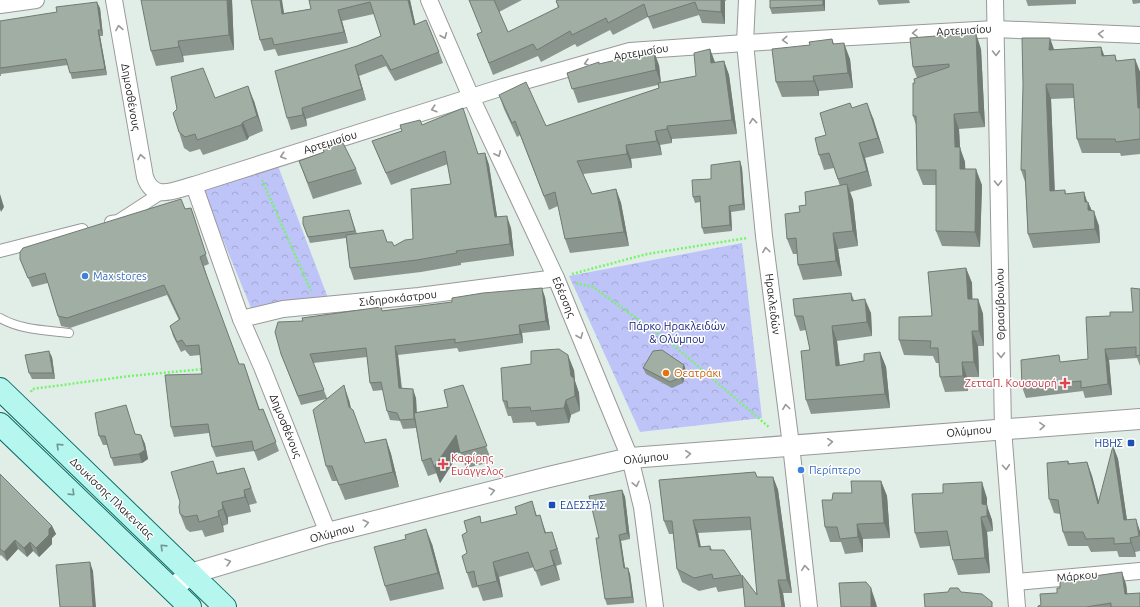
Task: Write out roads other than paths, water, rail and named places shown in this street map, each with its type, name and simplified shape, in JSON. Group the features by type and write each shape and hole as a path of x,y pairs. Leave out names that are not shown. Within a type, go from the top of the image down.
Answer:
{"main road":[{"name":"Δουκίσσης Πλακεντίας","path":"0,389 224,607"},
{"path":"0,424 190,607"}],"street":[{"path":"0,5 36,0"},
{"name":"Δημοσθένους","path":"114,0 147,186 158,192"},
{"name":"Εδέσσης","path":"429,0 471,97 556,278 630,458 642,507 655,607"},
{"name":"Ηρακλειδών","path":"747,0 745,43 764,236 791,445 809,607"},
{"name":"Θρασύβουλου","path":"995,0 1003,429 1017,607"},
{"name":"Αρτεμισίου","path":"0,251 118,221 158,192 194,185 510,85 630,52 745,43 996,29 1140,35"},
{"name":"Δημοσθένους","path":"194,185 241,319 262,367 328,533"},
{"name":"Σιδηροκάστρου","path":"241,319 270,311 318,307 556,278"},
{"name":"Ολύμπου","path":"172,589 190,574 328,533 630,458 1140,419"},
{"name":"Μάρκου","path":"1015,582 1140,571"}],"lane":[{"path":"0,318 11,324 24,328 69,333"}],"place":[{"name":"Max stores","path":"85,276"},
{"name":"Θεατράκι","path":"666,373"},
{"name":"ΖετταΠ. Κουσουρή","path":"1065,383"},
{"name":"ΗΒΗΣ","path":"1131,443"},
{"name":"Καφίρης Ευάγγελος","path":"443,464"},
{"name":"Περίπτερο","path":"801,470"},
{"name":"ΕΔΕΣΣΗΣ","path":"552,505"}],"park label":[{"name":"Πάρκο Ηρακλειδών & Ολύμπου","path":"677,332"}]}
